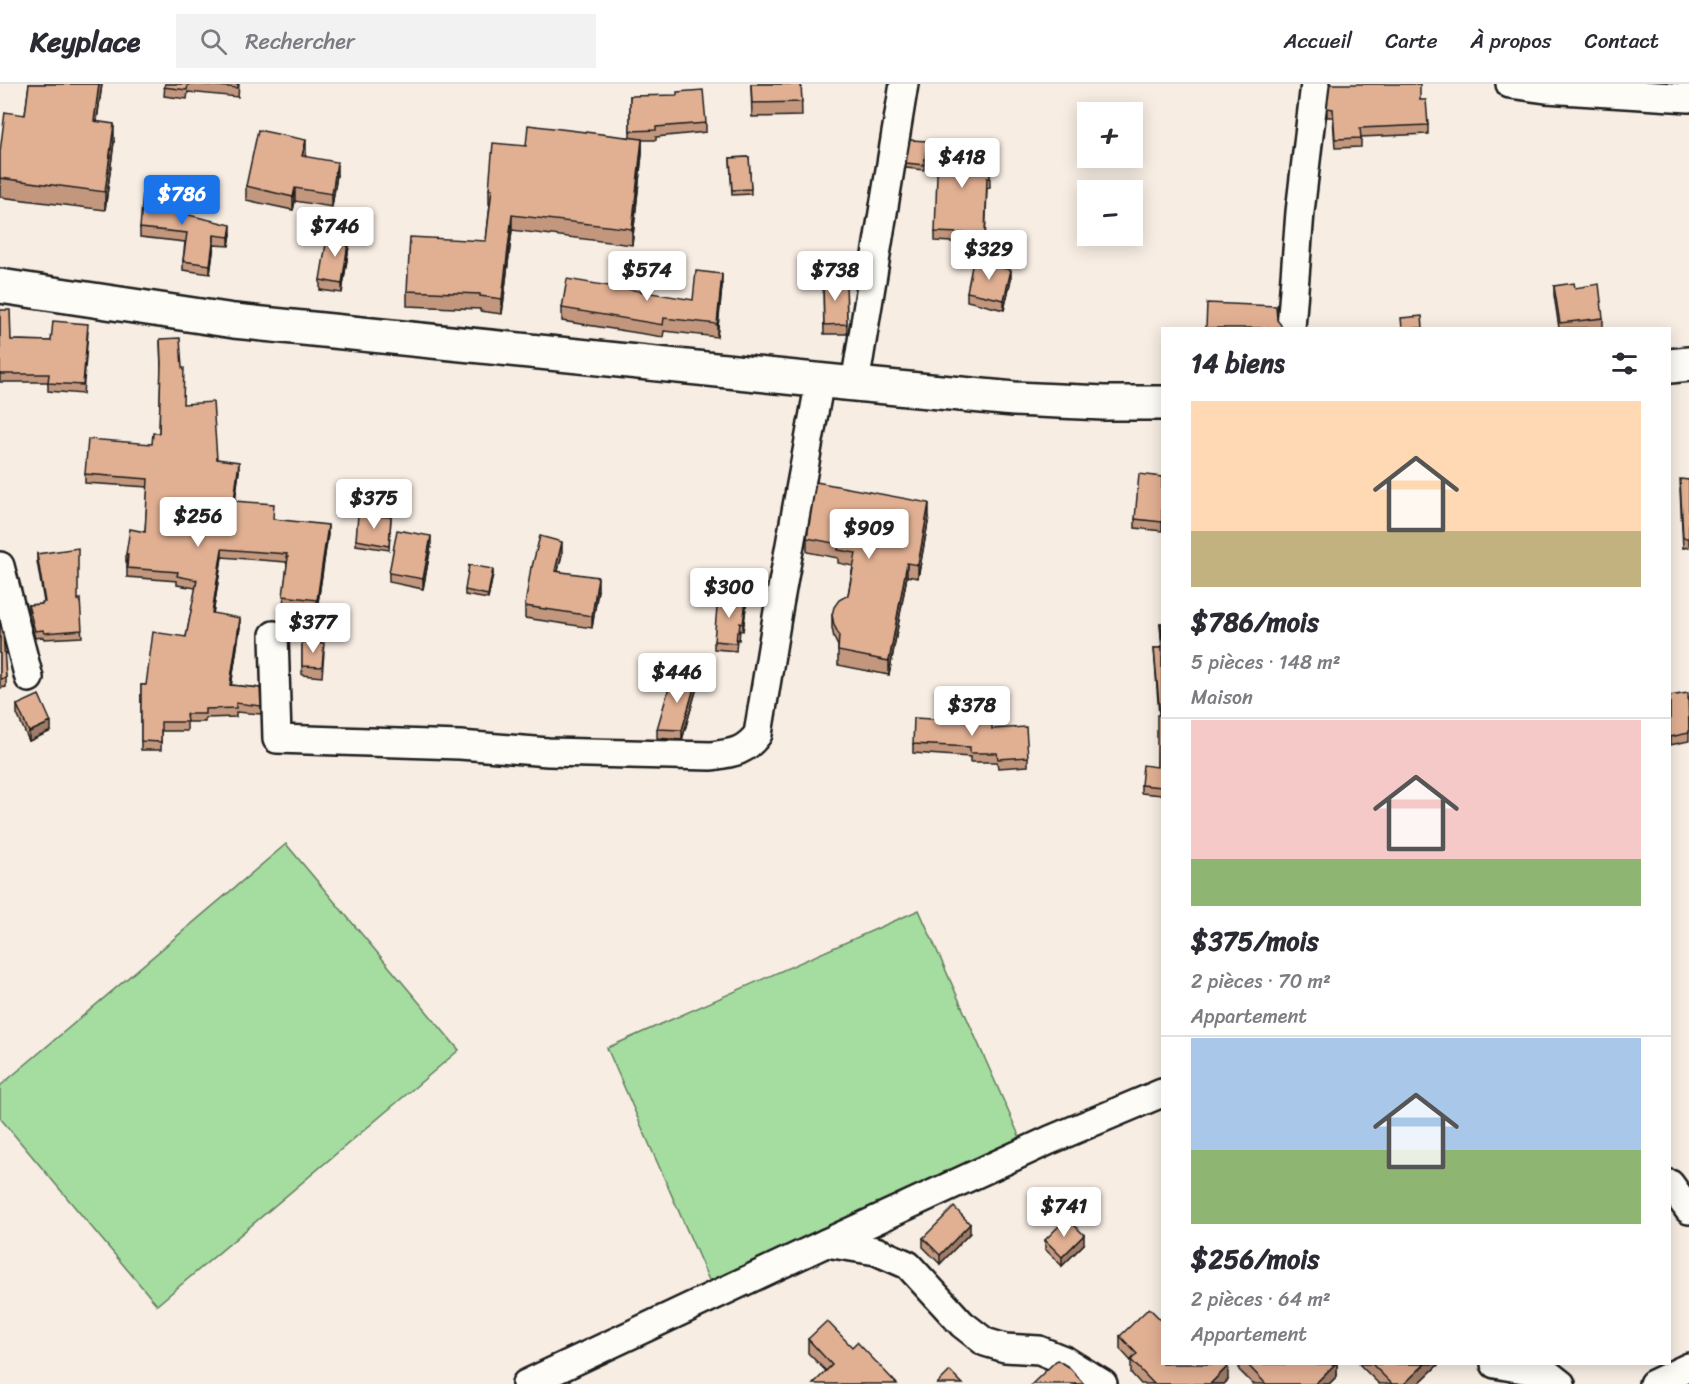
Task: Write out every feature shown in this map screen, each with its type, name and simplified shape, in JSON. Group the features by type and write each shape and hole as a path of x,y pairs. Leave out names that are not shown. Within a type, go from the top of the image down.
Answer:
{"street":[{"path":"855,384 904,84"},
{"path":"1291,327 1300,212 1315,84"},
{"path":"1510,84 1546,89 1689,98"},
{"path":"0,286 234,321 855,384 1014,399 1161,403"},
{"path":"1671,366 1689,364"},
{"path":"274,635 278,739 460,745 548,752 711,756 736,752 751,744 758,734 820,380"},
{"path":"0,566 29,678"},
{"path":"526,1384 1050,1140 1161,1093"},
{"path":"1671,1185 1689,1210"},
{"path":"826,1243 876,1251 908,1265 962,1324 985,1342 1005,1348 1039,1350 1064,1360 1102,1384"},
{"path":"1491,1365 1504,1384"},
{"path":"1501,1365 1547,1373 1561,1384"},
{"path":"1653,1384 1689,1367"}],"green space":[{"path":"286,844 459,1050 157,1305 0,1118 0,1086"},
{"path":"919,910 1025,1149 712,1287 607,1048"}],"building":[{"path":"29,84 99,84 94,121 114,124 105,192 0,178 0,152 5,112 25,115"},
{"path":"165,84 188,84 187,90 164,87"},
{"path":"198,84 238,84 238,88"},
{"path":"751,84 801,84 802,102 752,103"},
{"path":"1330,84 1420,84 1420,100 1426,100 1428,125 1360,128 1361,138 1335,139 1333,109 1327,108"},
{"path":"703,90 706,123 630,131 630,96 677,95 677,92"},
{"path":"528,125 642,139 632,229 512,215 502,299 480,296 480,294 407,291 410,237 486,241 492,189 489,189 493,143 526,146"},
{"path":"258,130 306,140 302,156 337,162 332,194 295,188 293,197 246,186"},
{"path":"910,140 927,141 924,165 906,163"},
{"path":"938,146 989,146 990,178 987,178 985,234 935,232"},
{"path":"749,157 751,189 732,190 730,158"},
{"path":"143,191 177,194 176,212 231,225 229,237 214,235 210,265 183,261 187,233 140,228"},
{"path":"328,232 349,236 342,284 320,280"},
{"path":"973,261 1011,270 1004,300 967,292"},
{"path":"696,271 722,274 717,324 664,318 663,325 562,308 567,279 693,300"},
{"path":"846,279 847,324 824,325 823,280"},
{"path":"1574,283 1575,288 1599,284 1603,318 1560,323 1554,286"},
{"path":"1207,303 1276,306 1277,320 1281,325 1281,327 1206,327"},
{"path":"0,310 10,310 11,340 51,341 53,321 88,324 83,385 48,383 49,374 0,374"},
{"path":"1422,316 1423,327 1402,327 1401,318"},
{"path":"180,338 182,368 184,368 183,404 213,402 217,459 239,462 234,501 274,504 273,519 328,525 317,600 283,596 287,554 222,549 212,613 240,618 230,685 260,688 261,706 236,703 236,708 205,709 205,714 186,714 187,722 161,722 161,742 141,741 141,685 146,685 153,632 186,637 197,580 177,576 178,572 127,568 128,554 126,554 130,529 145,532 148,479 85,474 88,439 152,444 153,433 159,433 160,339"},
{"path":"1139,474 1161,477 1161,522 1135,519"},
{"path":"1680,479 1689,480 1689,538 1683,538"},
{"path":"816,482 929,503 918,565 907,563 889,661 838,651 839,635 832,615 839,600 848,595 856,553 838,550 839,544 807,538"},
{"path":"358,515 391,517 389,546 356,540"},
{"path":"397,530 431,536 423,579 389,573"},
{"path":"540,536 562,542 555,571 598,577 592,616 525,606 531,567"},
{"path":"78,548 78,600 80,599 82,630 44,633 43,630 35,631 28,605 45,602 37,554"},
{"path":"469,565 493,569 488,595 465,590"},
{"path":"718,596 746,600 743,624 740,623 736,643 714,641"},
{"path":"0,620 6,678 0,679"},
{"path":"302,642 324,643 322,667 302,666"},
{"path":"1154,648 1161,648 1161,787 1141,785 1143,765 1157,767 1157,715 1160,715"},
{"path":"673,674 696,681 682,730 657,729"},
{"path":"1688,693 1689,733 1671,737 1671,696"},
{"path":"39,695 51,722 29,732 17,705"},
{"path":"914,718 970,721 971,719 992,719 992,729 1026,727 1028,757 998,759 997,753 970,753 970,747 913,744"},
{"path":"954,1207 970,1224 940,1255 923,1238"},
{"path":"1067,1218 1084,1235 1062,1257 1045,1240"},
{"path":"1149,1308 1161,1320 1161,1365 1228,1366 1210,1384 1154,1384 1131,1360 1137,1354 1120,1336"},
{"path":"827,1321 852,1347 857,1342 897,1384 813,1384 832,1365 808,1339"},
{"path":"1057,1360 1069,1367 1084,1384 1032,1384"},
{"path":"1248,1365 1334,1365 1315,1384 1266,1384"},
{"path":"1373,1365 1424,1365 1404,1384 1392,1384"},
{"path":"950,1371 963,1384 937,1384"}]}
